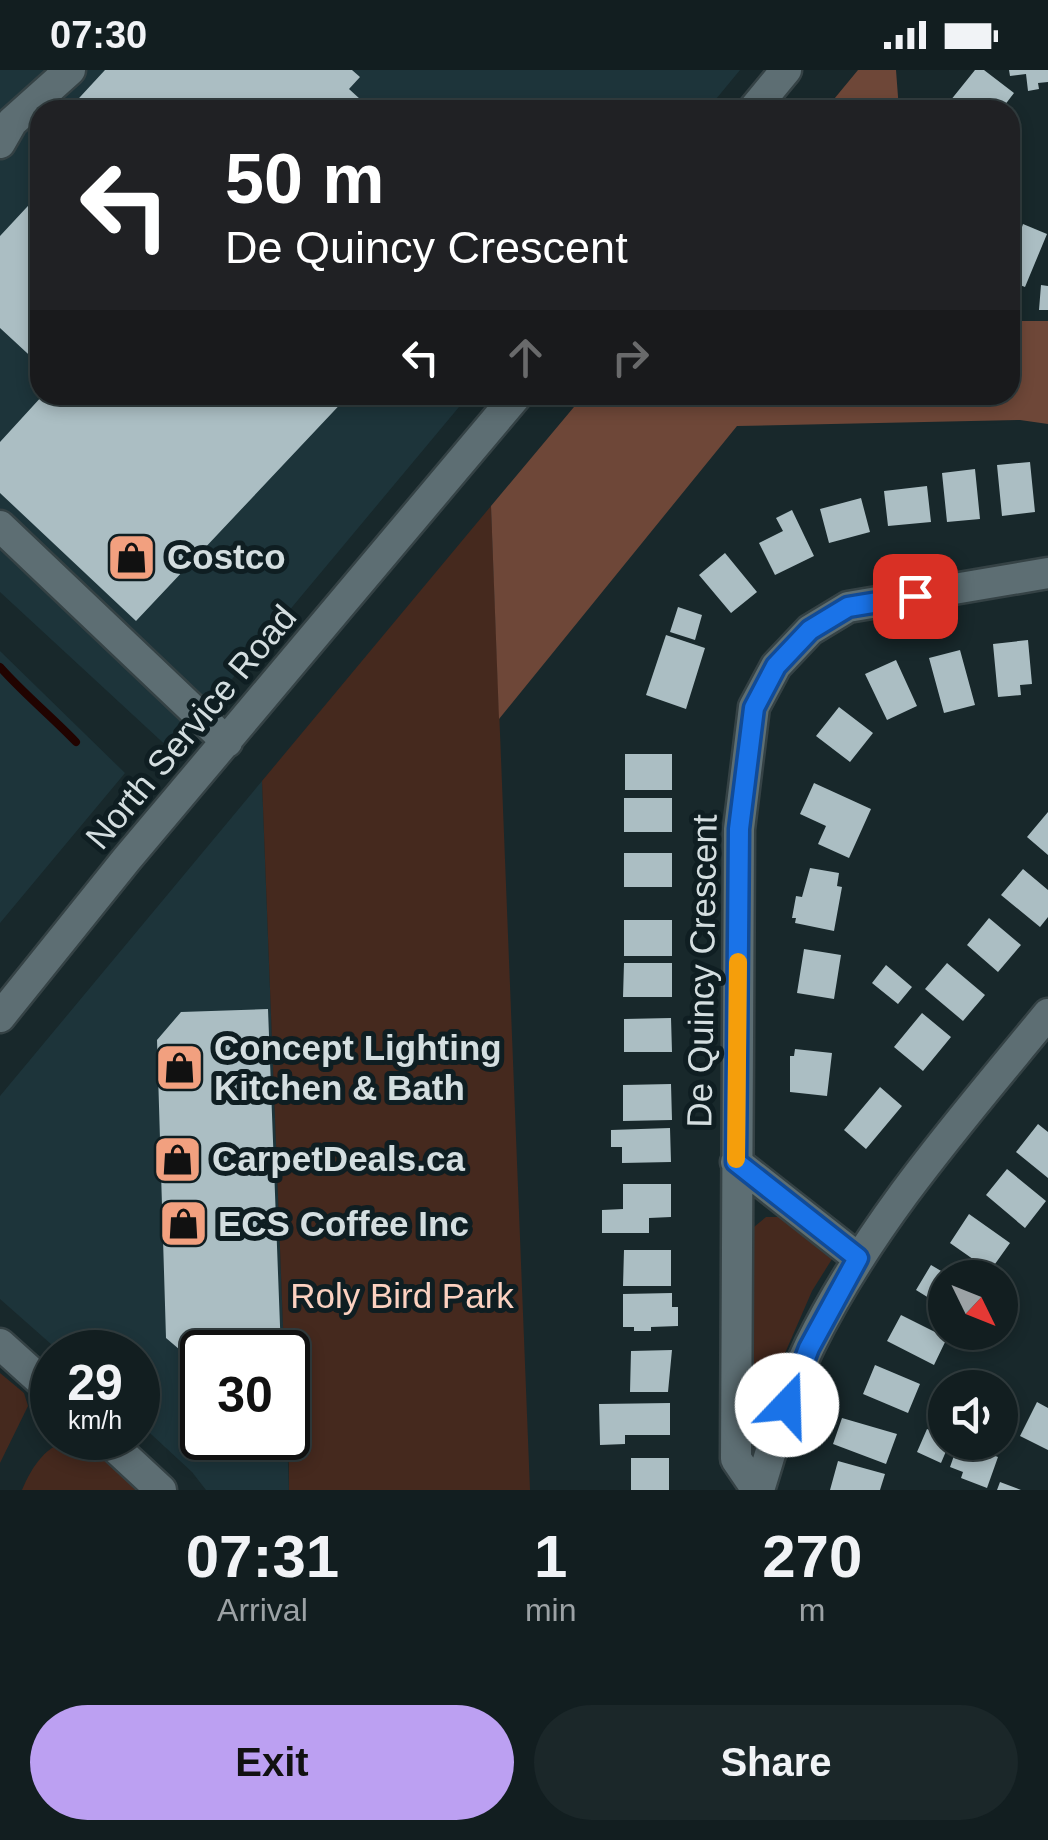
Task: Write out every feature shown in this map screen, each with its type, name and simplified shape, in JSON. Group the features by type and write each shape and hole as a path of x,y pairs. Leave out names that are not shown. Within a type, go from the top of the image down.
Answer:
{"street":[{"path":"37,100 70,70"},
{"path":"761,100 786,70"},
{"path":"0,142 12,122 30,106"},
{"name":"North Service Road","path":"0,1017 509,405"},
{"path":"0,526 227,742"},
{"name":"De Quincy Crescent","path":"758,1490 736,1459 739,829 754,708 776,666 810,630 848,607 1048,573"},
{"path":"758,1490 809,1348 858,1258 921,1170 1048,1014"},
{"name":"De Quincy Crescent","path":"736,1162 858,1258"},
{"path":"0,1344 30,1371"},
{"path":"129,1460 161,1490"}],"shaded area":[{"path":"0,70 740,70 715,100 30,100 30,405 461,405 172,751 0,592"},
{"path":"858,70 896,70 898,100 833,100"},
{"path":"1020,321 1048,321 1048,424 1020,420 737,426 499,719 491,506 576,405 1020,405"},
{"path":"0,651 125,773 0,923"},
{"path":"262,781 283,1330 180,1330 180,1460 288,1460 289,1490 206,1490 160,1442 160,1330 35,1330 0,1299 0,1096"}],"green space":[{"name":"Roly Bird Park","path":"491,506 530,1490 289,1490 289,1460 310,1460 310,1330 283,1330 262,781"},
{"path":"766,1217 779,1217 832,1259 812,1291 752,1429 754,1227"},
{"path":"0,1373 24,1393 28,1406 0,1463"},
{"path":"40,1460 104,1460 137,1490 22,1490"}],"building":[{"path":"105,70 352,70 360,77 349,89 361,100 77,100"},
{"path":"975,70 984,70 1014,93 1009,100 951,100"},
{"path":"1009,70 1048,70 1048,82 1038,83 1039,89 1028,91 1026,74 1010,76"},
{"path":"30,204 30,356 0,328 0,236"},
{"path":"1023,224 1047,234 1025,287 1020,285"},
{"path":"1041,285 1048,286 1048,310 1039,310"},
{"name":"Costco","path":"34,405 340,405 136,621 0,493 0,442"},
{"path":"1030,462 1035,512 1002,516 997,465"},
{"path":"975,469 980,519 947,522 942,473"},
{"path":"927,486 931,522 888,526 884,491"},
{"path":"861,498 870,532 829,543 820,509"},
{"path":"792,510 814,556 775,575 759,543 783,531 776,518"},
{"path":"725,553 757,592 731,613 699,575"},
{"path":"678,607 702,615 695,640 670,632"},
{"path":"666,635 705,648 686,709 646,695"},
{"path":"1028,640 1032,684 1020,685 1021,695 998,697 993,644"},
{"path":"960,650 975,705 944,713 929,658"},
{"path":"896,660 917,706 887,720 865,674"},
{"path":"839,707 873,733 850,762 816,736"},
{"path":"625,754 672,754 672,790 625,790"},
{"path":"814,783 871,809 849,858 818,844 826,826 800,814"},
{"path":"624,798 672,798 672,832 624,832"},
{"path":"1048,812 1048,855 1027,837"},
{"path":"624,853 672,853 672,887 624,887"},
{"path":"810,868 839,873 837,886 842,887 834,931 795,923 796,918 792,918 796,896 802,897"},
{"path":"1023,869 1048,890 1048,917 1040,927 1001,895"},
{"path":"989,918 1021,945 998,972 967,945"},
{"path":"624,920 672,920 672,956 624,956"},
{"path":"804,949 841,955 834,999 797,993"},
{"path":"624,963 672,963 672,997 623,997"},
{"path":"947,963 985,995 963,1021 925,989"},
{"path":"886,965 912,987 898,1004 872,983"},
{"path":"268,1009 280,1330 180,1330 180,1350 166,1338 157,1040 181,1012"},
{"path":"922,1013 951,1037 923,1071 894,1047"},
{"path":"671,1018 672,1052 624,1052 624,1019"},
{"path":"795,1049 832,1053 827,1096 790,1092 790,1056 794,1056"},
{"path":"671,1084 672,1120 623,1121 623,1085"},
{"path":"880,1087 902,1106 866,1149 844,1130"},
{"path":"1038,1124 1048,1132 1048,1178 1016,1152"},
{"path":"670,1128 671,1162 622,1163 622,1147 611,1147 611,1130"},
{"path":"1007,1169 1046,1201 1025,1228 986,1195"},
{"path":"623,1184 671,1184 671,1217 649,1218 649,1233 602,1233 602,1210 623,1209"},
{"path":"969,1214 1010,1243 998,1260 974,1260 950,1243"},
{"path":"624,1250 671,1250 671,1286 623,1286"},
{"path":"928,1270 928,1297 916,1290"},
{"path":"672,1293 672,1307 678,1307 678,1326 651,1327 651,1331 623,1327 623,1294"},
{"path":"901,1315 928,1328 928,1350 941,1350 934,1365 887,1341"},
{"path":"672,1350 668,1392 630,1392 631,1351"},
{"path":"875,1365 920,1384 908,1413 863,1394"},
{"path":"1037,1402 1048,1408 1048,1450 1020,1436"},
{"path":"670,1403 670,1435 625,1435 625,1444 600,1445 599,1404"},
{"path":"842,1418 897,1434 886,1464 833,1444"},
{"path":"927,1429 928,1429 928,1457 917,1452"},
{"path":"631,1458 669,1458 669,1490 631,1490"},
{"path":"952,1460 997,1460 987,1488 961,1478 963,1472 950,1467"},
{"path":"838,1461 885,1474 880,1490 830,1490"},
{"path":"1000,1482 1021,1490 997,1490"}],"waterway":[{"path":"0,667 76,742"}],"slow traffic":[{"path":"736,1159 738,962"}],"place":[{"name":"Costco","path":"132,557"},
{"name":"Concept Lighting Kitchen & Bath","path":"179,1068"},
{"name":"CarpetDeals.ca","path":"177,1159"},
{"name":"ECS Coffee Inc","path":"183,1224"}],"route":[{"path":"787,1405 809,1348 858,1258 736,1162 739,829 749,731 754,708 776,666 810,630 848,607 915,596"}]}
